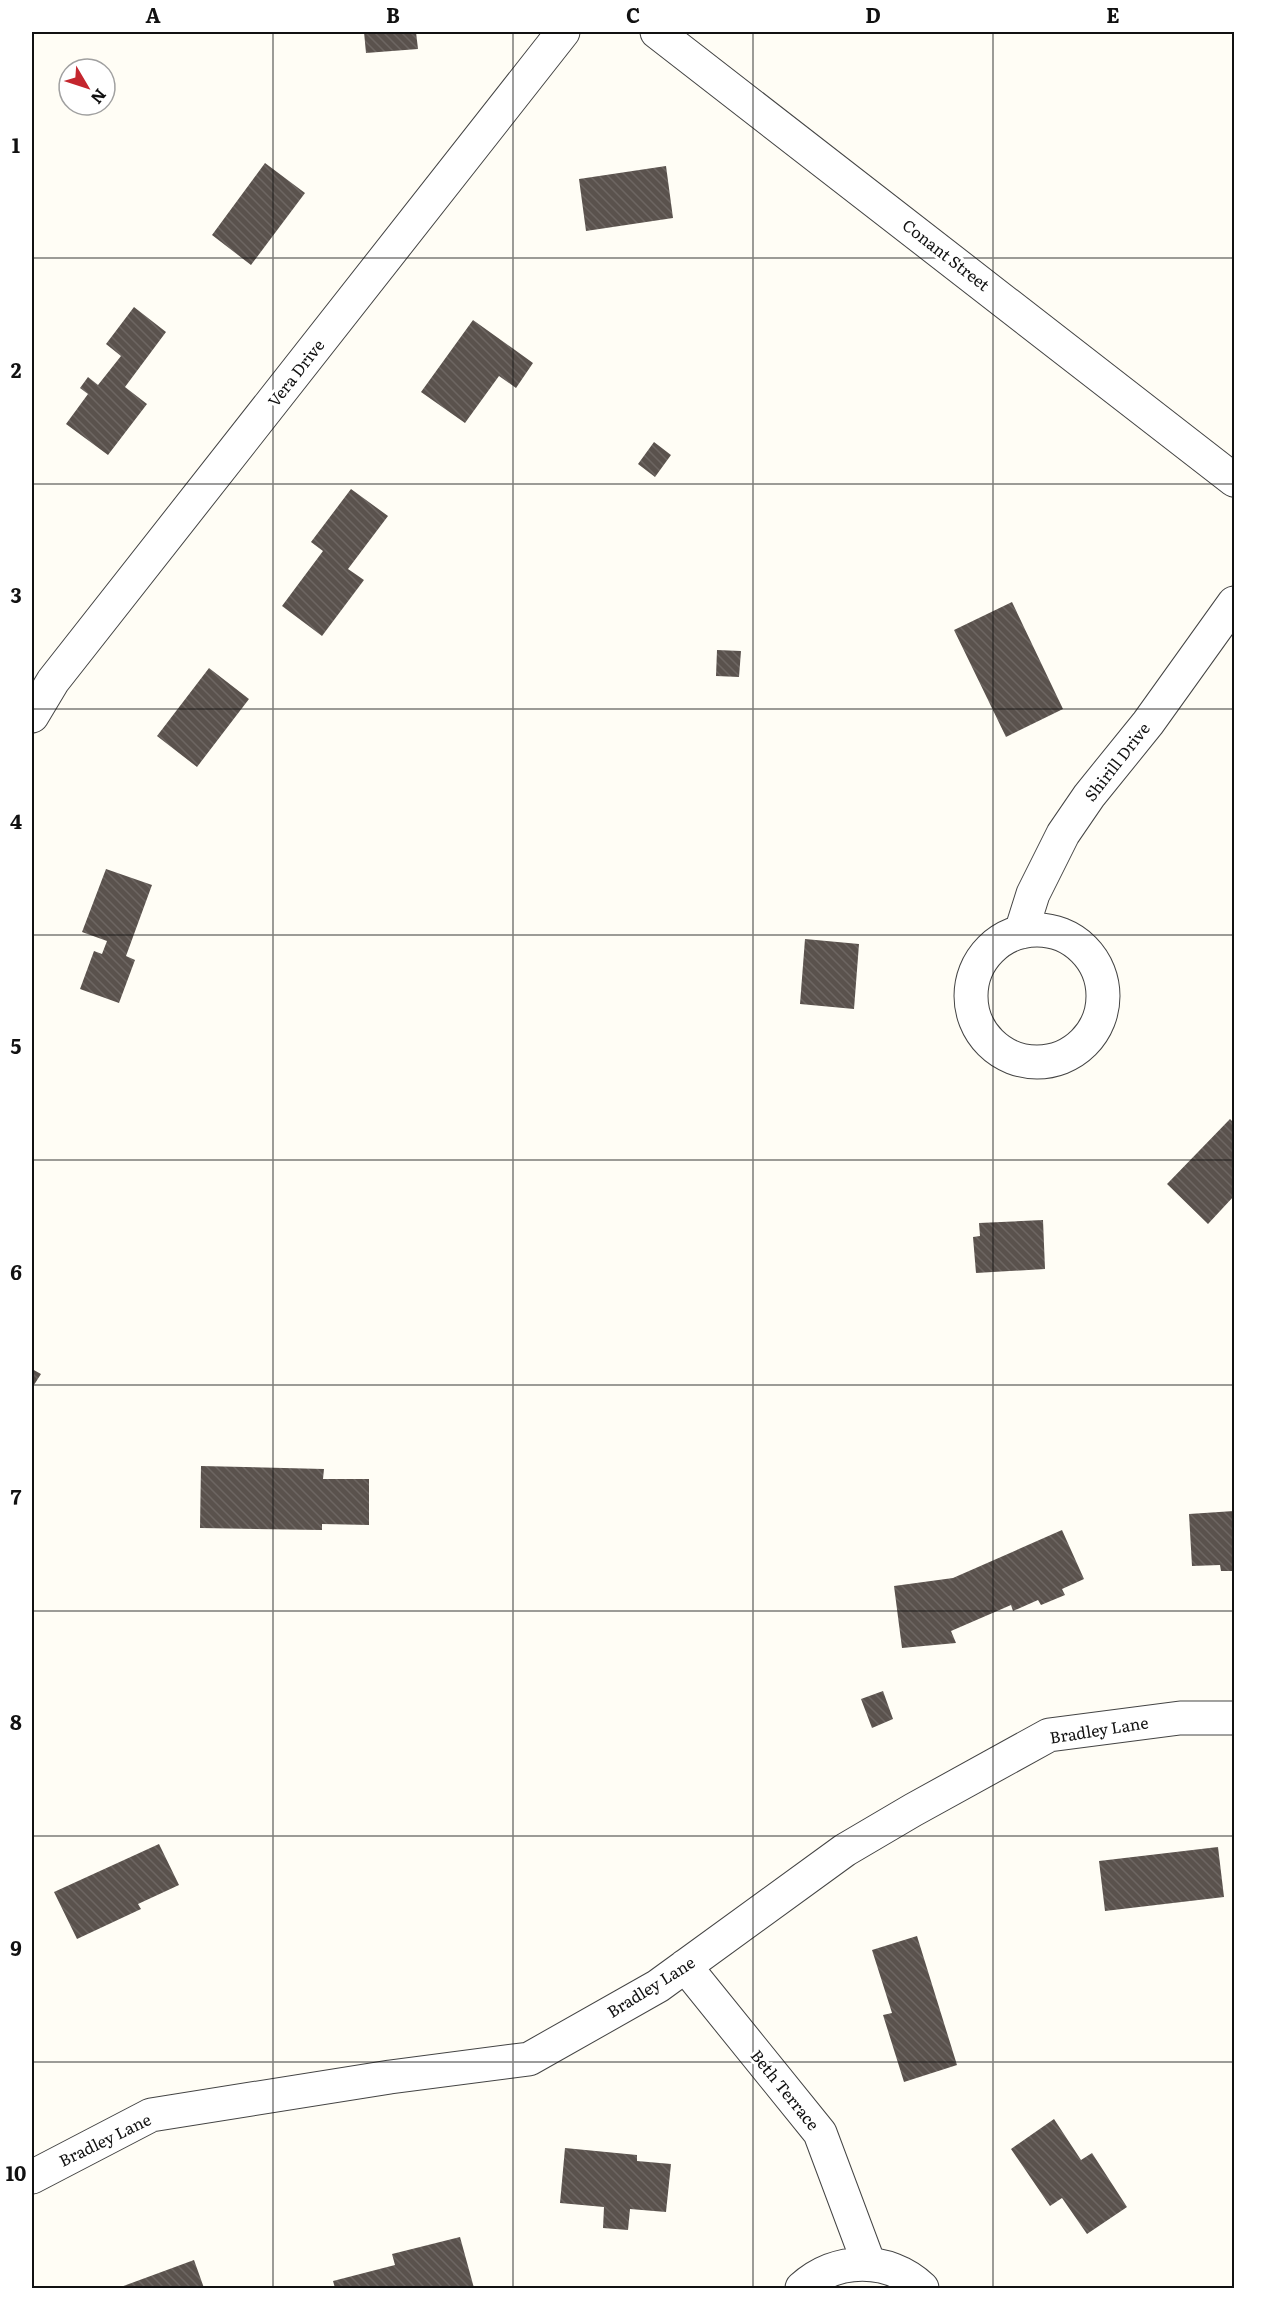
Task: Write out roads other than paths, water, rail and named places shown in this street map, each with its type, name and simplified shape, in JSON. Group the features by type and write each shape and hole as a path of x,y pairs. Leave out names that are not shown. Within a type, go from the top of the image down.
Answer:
{"street":[{"name":"Vera Drive","path":"32,716 53,681 562,32"},
{"name":"Conant Street","path":"657,32 1234,480"},
{"name":"Shirill Drive","path":"1021,932 1033,894 1063,834 1089,796 1148,723 1234,603"},
{"path":"1038,930 1055,932 1071,939 1096,963 1102,979 1104,997 1095,1030 1084,1044 1070,1054 1052,1061 1034,1063 1015,1059 998,1050 985,1038 975,1021 971,1003 971,984 978,966 988,951 1003,939 1021,932 1038,930"},
{"name":"Bradley Lane","path":"32,2177 151,2115 390,2077 529,2060 658,1986 845,1850 1049,1735 1180,1718 1234,1718"},
{"name":"Beth Terrace","path":"685,1966 820,2133 869,2264"},
{"path":"802,2289 814,2277 840,2266 869,2264 897,2271 922,2289"}]}
